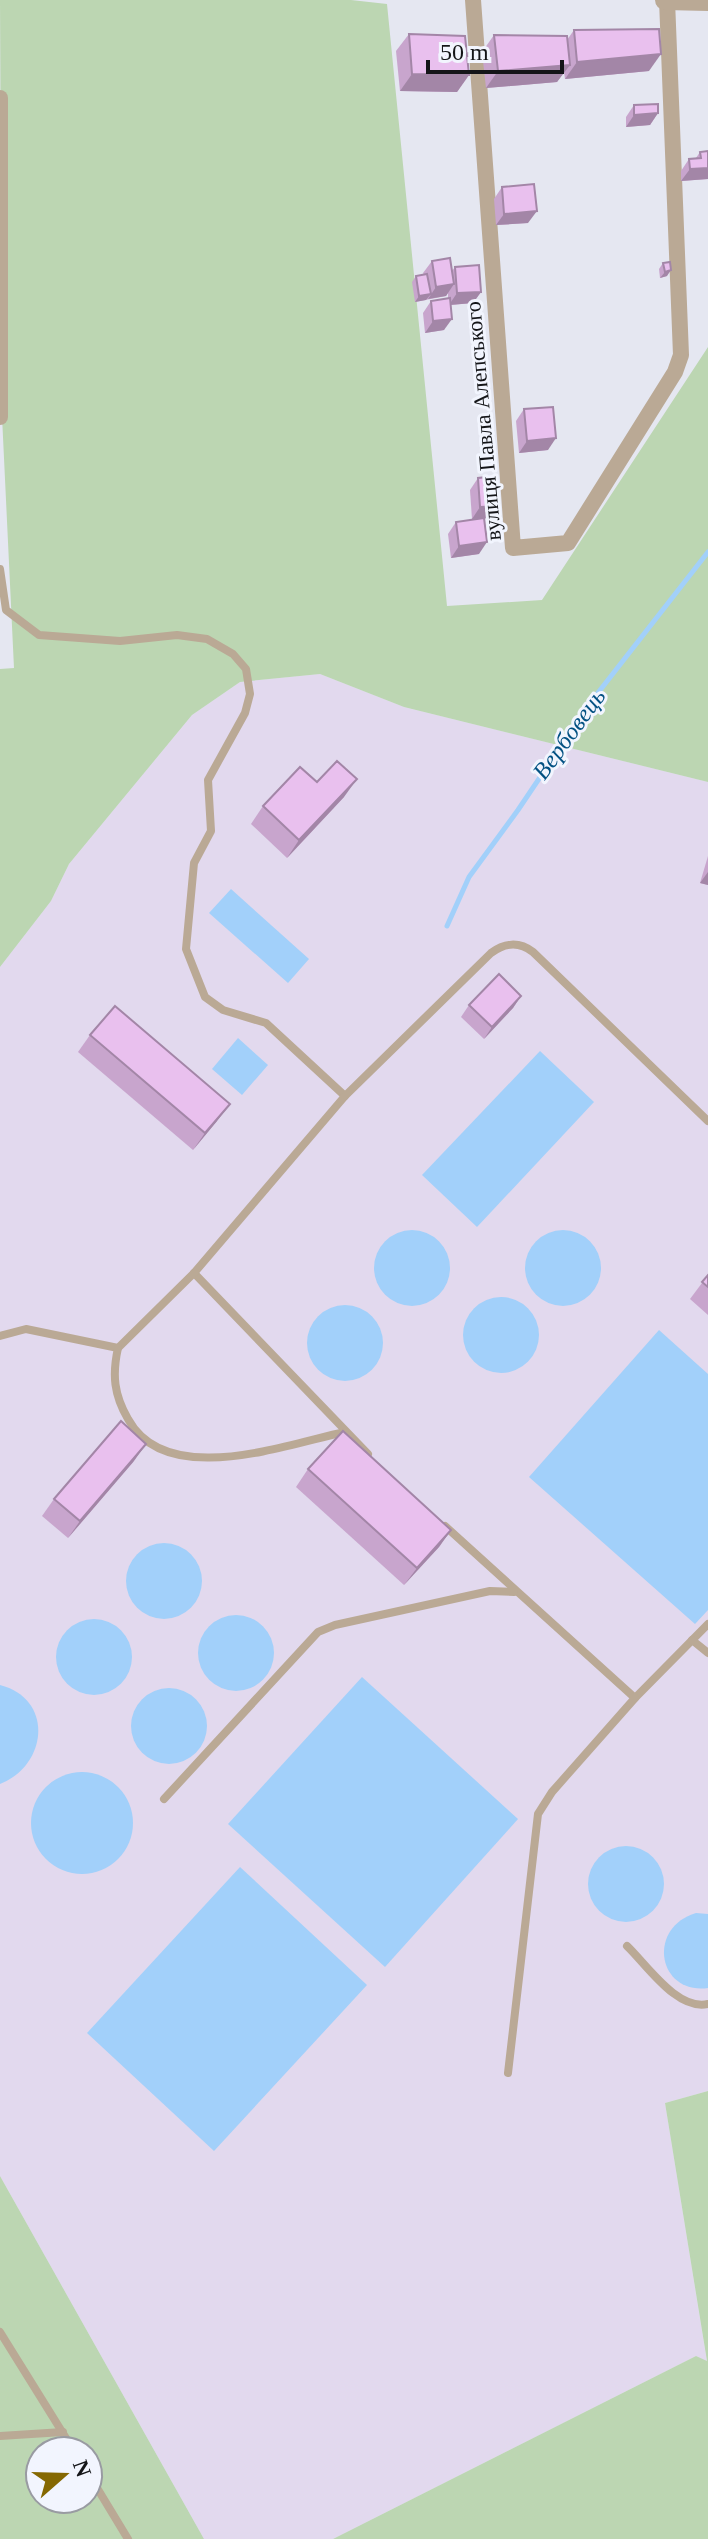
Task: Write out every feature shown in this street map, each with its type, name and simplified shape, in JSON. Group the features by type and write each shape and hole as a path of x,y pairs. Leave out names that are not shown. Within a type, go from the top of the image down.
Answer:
{"street":[{"name":"вулиця Павла Алепського","path":"473,0 513,548 568,543 675,372 681,355 666,0"},
{"path":"666,0 708,1"},
{"path":"0,98 1,416"}],"lane":[{"path":"0,569 6,610 39,635 120,641 193,636 222,645 246,669 250,694 245,713 208,780 211,831 194,863 186,949 205,997 223,1010 266,1023 345,1096"},
{"path":"345,1432 217,1457 170,1454 141,1438 125,1414 113,1376 118,1348 194,1273 345,1096 491,953 503,946 520,944 533,952 708,1121"},
{"path":"194,1273 379,1464"},
{"path":"0,1336 26,1329 118,1348"},
{"path":"435,1518 635,1698"},
{"path":"164,1799 318,1632 335,1625 490,1591 515,1593"},
{"path":"508,2073 538,1814 552,1792 635,1698 708,1624"},
{"path":"692,1640 708,1653"},
{"path":"627,1946 682,2000 694,2005 708,2004"},
{"path":"0,2332 65,2435"},
{"path":"0,2436 63,2432"},
{"path":"104,2499 128,2539"}],"shaded area":[{"path":"320,674 404,707 708,782 708,2091 665,2103 707,2362 696,2356 333,2539 204,2539 0,2176 0,967 51,901 69,864 192,715 240,682"}],"green space":[{"path":"0,0 351,0 387,4 447,606 542,600 708,347 708,782 404,707 320,674 240,682 192,715 69,864 51,901 0,967 0,669 14,668 2,416"},
{"path":"708,2091 708,2539 333,2539 696,2356 707,2361 665,2103"},
{"path":"0,2176 204,2539 0,2539"}],"water":[{"path":"231,889 309,959 288,983 209,913"},
{"path":"238,1038 268,1065 242,1095 212,1069"},
{"path":"540,1051 594,1102 477,1227 422,1175"},
{"path":"412,1230 426,1233 439,1241 447,1254 450,1268 447,1282 439,1295 426,1303 412,1306 398,1303 385,1295 377,1282 374,1268 377,1254 385,1241 398,1233"},
{"path":"563,1230 577,1233 590,1241 598,1254 601,1268 598,1282 590,1295 577,1303 563,1306 549,1303 536,1295 528,1282 525,1268 528,1254 536,1241 549,1233"},
{"path":"501,1297 515,1300 528,1308 536,1321 539,1335 536,1349 528,1362 515,1370 501,1373 487,1370 474,1362 466,1349 463,1335 466,1321 474,1308 487,1300"},
{"path":"345,1305 359,1308 372,1316 380,1329 383,1343 380,1357 372,1370 359,1378 345,1381 331,1378 318,1370 310,1357 307,1343 310,1329 318,1316 331,1308"},
{"path":"659,1330 708,1374 708,1610 695,1624 529,1477"},
{"path":"164,1543 178,1546 191,1554 199,1567 202,1581 199,1595 191,1608 178,1616 164,1619 150,1616 137,1608 129,1595 126,1581 129,1567 137,1554 150,1546"},
{"path":"236,1615 250,1618 263,1626 271,1639 274,1653 271,1667 263,1680 250,1688 236,1691 222,1688 209,1680 201,1667 198,1653 201,1639 209,1626 222,1618"},
{"path":"94,1619 108,1622 121,1630 129,1643 132,1657 129,1671 121,1684 108,1692 94,1695 80,1692 67,1684 59,1671 56,1657 59,1643 67,1630 80,1622"},
{"path":"362,1677 518,1819 385,1967 228,1824"},
{"path":"0,1685 17,1692 30,1704 38,1733 28,1762 16,1775 0,1784"},
{"path":"169,1688 183,1691 196,1699 204,1712 207,1726 204,1740 196,1753 183,1761 169,1764 155,1761 142,1753 134,1740 131,1726 134,1712 142,1699 155,1691"},
{"path":"82,1772 101,1776 118,1787 129,1804 133,1823 129,1842 118,1859 101,1870 82,1874 63,1870 46,1859 35,1842 31,1823 35,1804 46,1787 63,1776"},
{"path":"626,1846 640,1849 653,1857 661,1870 664,1884 661,1898 653,1911 640,1919 626,1922 612,1919 599,1911 591,1898 588,1884 591,1870 599,1857 612,1849"},
{"path":"240,1867 367,1985 214,2151 87,2033"},
{"path":"696,1913 708,1914 708,1988 691,1987 678,1981 664,1959 670,1932 680,1921"}],"building":[{"path":"659,29 661,54 577,62 574,30"},
{"path":"409,34 465,36 469,75 412,74"},
{"path":"494,35 567,36 570,65 498,71"},
{"path":"658,104 658,113 634,115 634,105"},
{"path":"708,151 708,168 690,169 689,159 701,158 700,152"},
{"path":"534,184 537,211 504,214 502,187"},
{"path":"450,258 454,284 436,287 432,261"},
{"path":"670,262 671,270 665,272 663,263"},
{"path":"479,265 481,292 457,293 455,267"},
{"path":"427,274 431,294 419,296 416,276"},
{"path":"450,298 452,319 433,321 431,301"},
{"path":"553,407 556,438 527,441 524,409"},
{"path":"496,476 499,506 480,507 478,478"},
{"path":"484,518 487,542 459,546 456,522"},
{"path":"337,761 357,779 299,840 263,806 300,767 317,782"},
{"path":"499,974 521,996 492,1027 469,1005"},
{"path":"115,1006 230,1104 205,1133 90,1035"},
{"path":"121,1421 146,1444 80,1521 54,1499"},
{"path":"343,1431 451,1530 417,1568 308,1469"}],"waterway":[{"name":"Вербовець","path":"447,926 469,877 590,703 708,552"}]}
